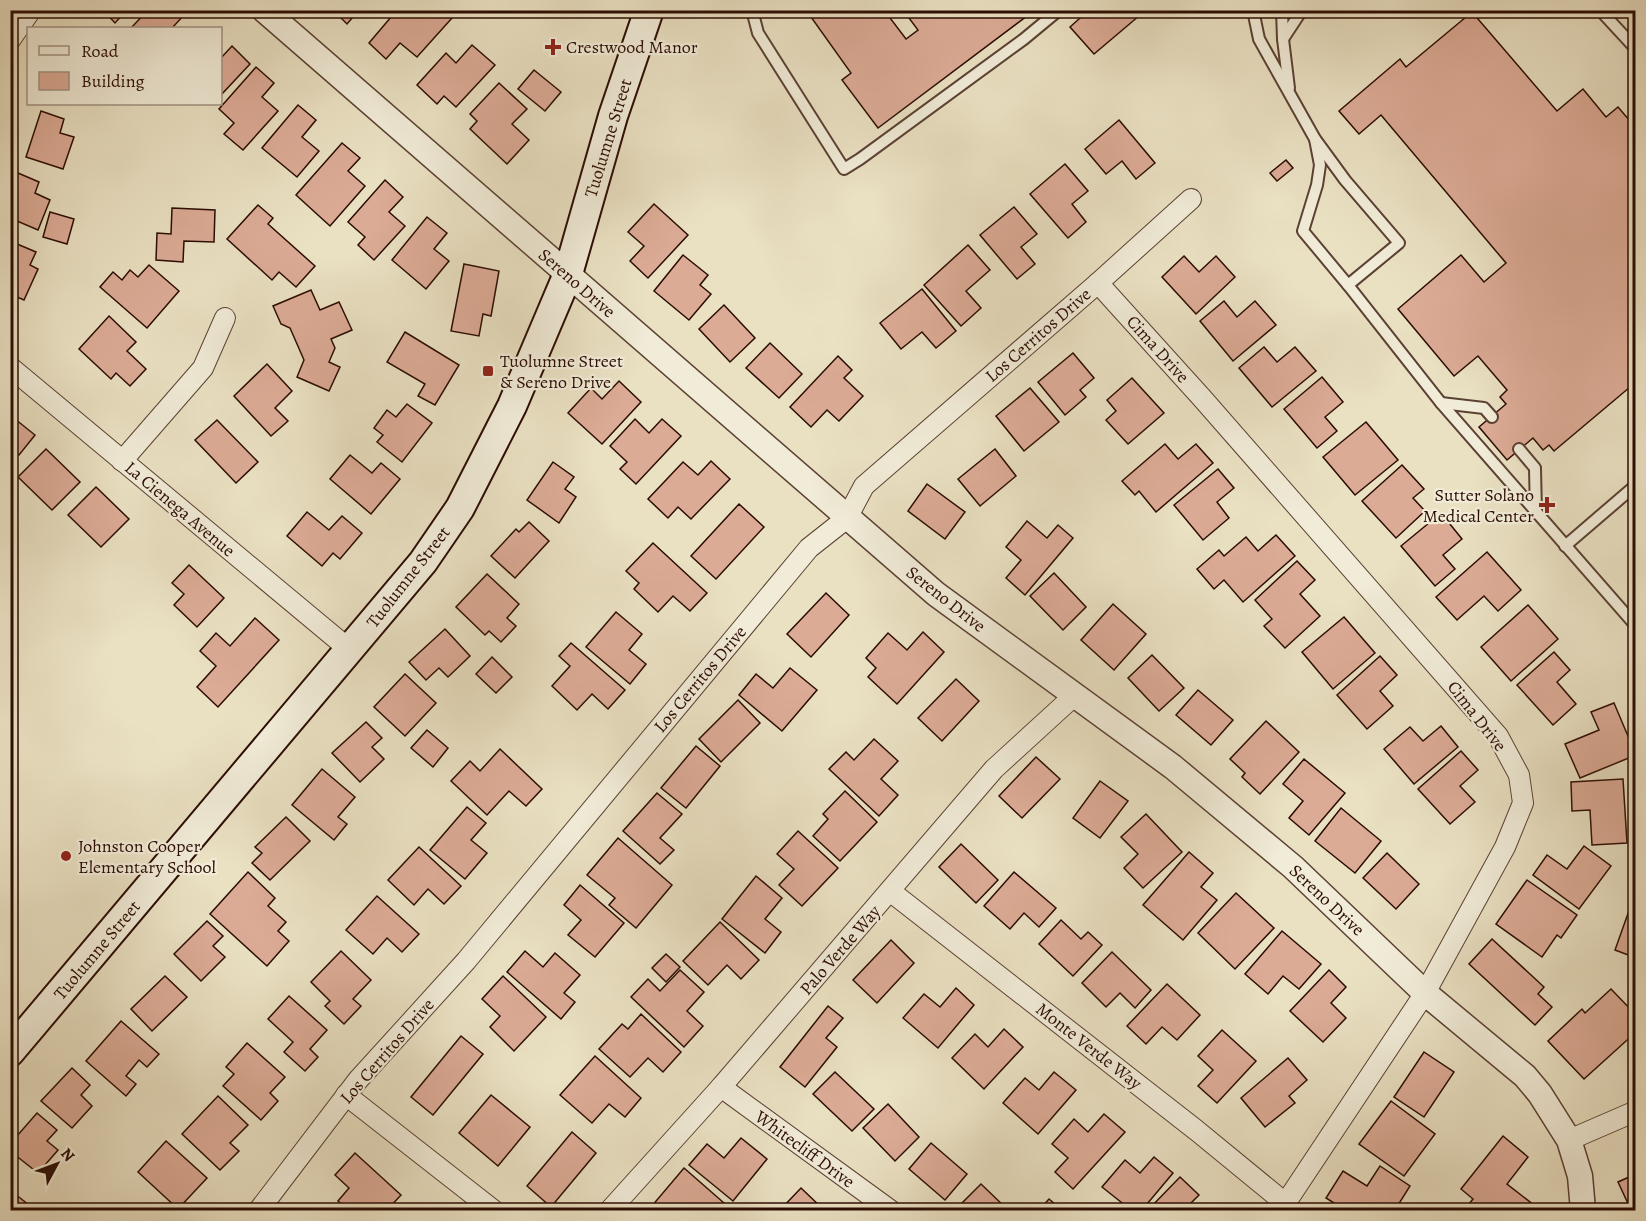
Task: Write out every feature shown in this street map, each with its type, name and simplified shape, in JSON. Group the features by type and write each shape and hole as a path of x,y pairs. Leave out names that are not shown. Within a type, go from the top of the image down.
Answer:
{"main road":[{"name":"Tuolumne Street","path":"10,1052 423,562 460,508 512,406 568,274 613,116 649,10"}],"street":[{"path":"10,40 31,10"},
{"name":"Sereno Drive","path":"264,10 936,594 1173,767 1293,867 1425,993 1525,1076 1540,1094 1569,1140 1580,1176 1583,1210"},
{"name":"Los Cerritos Drive","path":"259,1210 358,1080 466,962 809,548 848,518 864,486 1191,199"},
{"name":"Cima Drive","path":"1098,283 1202,398 1498,736 1519,776 1523,803 1504,847 1425,993 1283,1207"},
{"path":"122,461 203,368 225,318"},
{"name":"La Cienega Avenue","path":"10,367 350,650"},
{"name":"Palo Verde Way","path":"610,1210 721,1087 994,769 1075,695"},
{"name":"Monte Verde Way","path":"890,891 1196,1130 1283,1207"},
{"name":"Whitecliff Drive","path":"721,1087 890,1210"},
{"path":"346,1095 493,1210"},
{"path":"1569,1140 1635,1111"}],"lane":[{"path":"752,10 758,33 844,169 1024,39 1059,10"},
{"path":"1253,10 1259,39 1315,139 1345,180 1399,243 1348,285"},
{"path":"1282,10 1289,94"},
{"path":"1283,39 1302,10"},
{"path":"1600,10 1635,49"},
{"path":"1315,139 1320,165 1317,185 1303,231 1441,403 1635,626"},
{"path":"1441,403 1484,408 1492,417"},
{"path":"1520,450 1535,468 1536,513"},
{"path":"1565,546 1635,485"}],"building":[{"path":"103,10 127,10 115,23"},
{"path":"148,10 182,10 185,14 173,27 132,27"},
{"path":"333,10 359,10 347,24"},
{"path":"397,10 444,10 452,18 417,57 400,43 386,59 369,43"},
{"path":"806,10 884,10 906,39 918,30 903,10 1035,10 878,128 842,80 851,73"},
{"path":"1089,10 1146,10 1094,54 1070,27"},
{"path":"1472,12 1557,111 1583,89 1606,117 1618,107 1636,128 1636,382 1554,451 1549,445 1543,450 1533,438 1507,460 1479,427 1506,404 1500,397 1507,390 1478,356 1454,376 1398,309 1461,255 1484,282 1506,263 1381,115 1359,134 1339,111 1400,59 1406,67"},
{"path":"472,45 495,65 456,107 444,96 437,104 417,85 446,53 456,63"},
{"path":"232,46 250,64 222,94 222,57"},
{"path":"256,67 274,83 262,97 278,111 243,150 224,134 234,123 219,109"},
{"path":"534,70 561,92 545,111 518,89"},
{"path":"499,83 527,109 512,124 529,140 507,164 470,129 477,121 470,114"},
{"path":"298,105 316,120 302,137 319,151 297,177 262,148"},
{"path":"41,111 64,119 60,133 74,137 63,169 26,157"},
{"path":"1119,120 1155,163 1136,179 1122,161 1106,174 1085,149"},
{"path":"342,143 360,158 348,171 365,186 330,226 296,195"},
{"path":"1286,160 1293,168 1277,181 1270,173"},
{"path":"1065,164 1088,191 1072,204 1086,222 1068,238 1030,194"},
{"path":"18,173 39,182 35,193 50,200 38,230 10,218 10,192"},
{"path":"385,180 403,197 389,212 405,226 374,260 358,245 365,237 348,222"},
{"path":"654,204 688,235 648,278 630,261 644,246 628,232"},
{"path":"258,205 273,218 268,224 315,266 296,287 279,272 272,280 227,239"},
{"path":"1014,207 1037,234 1021,247 1035,264 1017,279 980,235"},
{"path":"172,208 215,210 214,242 184,241 183,262 156,260 157,233 171,234"},
{"path":"50,212 74,219 67,244 43,237"},
{"path":"427,217 447,233 434,249 449,261 426,289 392,260"},
{"path":"10,241 36,252 30,265 38,269 24,300 10,294"},
{"path":"968,245 990,270 966,291 981,308 961,326 924,285"},
{"path":"683,255 708,275 700,285 711,294 689,320 654,291"},
{"path":"1184,256 1199,272 1216,256 1235,277 1196,314 1162,277"},
{"path":"464,264 499,271 491,316 483,314 479,336 451,331"},
{"path":"149,265 179,291 147,328 100,287 113,272 122,280 130,270 138,277"},
{"path":"922,289 956,331 936,348 922,332 901,349 880,323"},
{"path":"311,290 320,310 339,302 352,330 331,339 335,348 329,362 340,367 329,391 297,377 304,360 290,328 281,324 273,306"},
{"path":"1224,301 1237,317 1255,301 1276,325 1233,361 1200,321"},
{"path":"724,305 755,338 730,362 699,329"},
{"path":"109,316 136,342 127,351 146,369 130,386 116,373 111,379 79,349"},
{"path":"405,332 459,365 435,405 418,396 425,384 387,362"},
{"path":"770,343 802,374 779,398 746,368"},
{"path":"1264,347 1277,362 1295,347 1316,371 1272,407 1239,368"},
{"path":"1073,353 1094,378 1080,390 1086,397 1065,415 1038,382"},
{"path":"838,356 852,370 844,378 863,396 839,421 827,410 811,427 790,407"},
{"path":"267,364 292,391 275,408 288,421 271,436 234,396"},
{"path":"1322,377 1343,402 1325,417 1337,431 1317,448 1284,409"},
{"path":"1132,378 1164,413 1128,444 1106,420 1116,411 1107,400"},
{"path":"619,381 641,402 602,444 568,413 591,388 602,399"},
{"path":"1030,388 1059,422 1024,451 996,416"},
{"path":"407,404 432,423 402,462 377,442 383,435 374,428 387,410 396,417"},
{"path":"10,415 35,435 19,455 10,448"},
{"path":"635,419 649,433 662,419 681,436 636,484 620,469 627,462 610,446"},
{"path":"217,420 258,462 236,483 195,440"},
{"path":"1366,422 1398,460 1355,495 1323,457"},
{"path":"1165,444 1178,459 1196,444 1213,463 1156,512 1139,491 1135,495 1122,481"},
{"path":"46,449 80,482 52,510 18,477"},
{"path":"995,449 1016,476 980,506 958,479"},
{"path":"350,455 372,473 381,463 400,479 371,514 330,479"},
{"path":"711,461 730,479 691,519 678,507 668,518 648,499 683,462 698,475"},
{"path":"553,462 574,477 565,489 576,497 559,523 527,500"},
{"path":"1402,465 1424,489 1413,498 1425,511 1396,538 1362,501"},
{"path":"1218,469 1234,488 1217,502 1229,518 1203,540 1174,505"},
{"path":"927,484 965,512 945,539 908,511"},
{"path":"96,487 129,519 101,547 68,515"},
{"path":"739,504 764,527 716,579 691,556"},
{"path":"307,512 329,530 342,516 362,533 340,559 333,553 322,566 287,536"},
{"path":"1441,513 1462,539 1443,555 1455,569 1435,586 1401,546"},
{"path":"1027,521 1047,538 1058,525 1073,538 1025,595 1006,578 1021,560 1006,547"},
{"path":"529,522 549,541 515,578 491,556 516,529 519,532"},
{"path":"1276,535 1295,556 1243,602 1224,580 1214,589 1197,569 1219,550 1224,556 1246,537 1258,551"},
{"path":"653,543 707,593 690,611 673,596 658,612 634,589 639,583 626,571"},
{"path":"1487,552 1521,590 1498,611 1484,596 1457,620 1436,597"},
{"path":"1297,561 1315,580 1300,594 1320,616 1285,648 1264,626 1272,619 1255,600"},
{"path":"189,565 224,598 197,627 174,605 184,594 172,583"},
{"path":"1054,573 1086,607 1063,630 1030,596"},
{"path":"487,574 519,604 507,618 516,626 501,642 489,631 485,635 456,607"},
{"path":"826,593 849,615 811,657 787,634"},
{"path":"1113,604 1146,634 1114,670 1081,640"},
{"path":"1528,605 1558,639 1511,681 1481,647"},
{"path":"616,612 642,634 629,650 646,664 630,684 586,647"},
{"path":"1344,617 1375,653 1333,689 1302,652"},
{"path":"255,618 279,640 218,707 197,687 216,666 200,651 216,633 230,646"},
{"path":"445,629 470,656 448,677 439,668 426,680 409,662"},
{"path":"923,632 944,652 897,704 868,677 876,668 866,658 888,633 907,650"},
{"path":"571,643 625,690 608,709 592,694 577,710 552,686 570,666 559,656"},
{"path":"1554,652 1570,670 1557,682 1576,704 1553,725 1517,685"},
{"path":"1152,655 1184,688 1159,711 1128,678"},
{"path":"1380,656 1397,675 1380,691 1393,706 1367,729 1337,695"},
{"path":"492,657 512,677 496,693 476,674"},
{"path":"790,668 817,690 782,731 739,695 756,674 773,688"},
{"path":"405,674 436,703 405,736 374,707"},
{"path":"956,679 979,701 942,741 918,718"},
{"path":"1198,690 1233,720 1211,745 1176,715"},
{"path":"738,700 760,723 721,762 699,739"},
{"path":"1614,703 1636,755 1580,778 1565,744 1599,730 1591,712"},
{"path":"1266,721 1299,752 1260,794 1242,777 1245,773 1230,759"},
{"path":"366,722 382,738 372,747 384,759 360,782 332,753"},
{"path":"1441,726 1458,747 1414,784 1384,749 1410,727 1423,741"},
{"path":"427,730 448,748 433,767 411,748"},
{"path":"874,739 898,761 881,779 898,795 879,816 829,769 846,752 854,760"},
{"path":"696,746 720,766 686,808 661,788"},
{"path":"500,749 542,789 526,806 509,791 487,815 451,781 470,761 480,771"},
{"path":"1461,751 1478,770 1460,786 1475,802 1450,824 1418,789"},
{"path":"1036,757 1060,779 1022,818 999,796"},
{"path":"1304,759 1345,793 1309,835 1289,818 1303,801 1283,784"},
{"path":"322,769 355,797 338,817 347,824 334,840 292,805"},
{"path":"1623,779 1627,843 1592,845 1590,810 1572,811 1571,782"},
{"path":"1100,781 1128,801 1100,838 1073,818"},
{"path":"845,791 877,822 840,861 813,836 828,819 823,814"},
{"path":"657,793 682,814 660,838 674,850 660,864 623,831"},
{"path":"467,807 486,823 471,840 487,853 465,879 430,850"},
{"path":"1341,808 1381,841 1355,873 1315,841"},
{"path":"1146,814 1182,852 1143,888 1124,868 1138,854 1121,837"},
{"path":"286,817 310,841 270,880 252,863 262,853 255,847"},
{"path":"798,831 838,868 802,906 779,885 794,869 777,854"},
{"path":"618,838 672,885 636,928 609,905 615,898 587,875"},
{"path":"961,844 998,880 976,903 939,867"},
{"path":"1584,846 1611,866 1579,909 1533,875 1547,855 1567,869"},
{"path":"419,847 461,886 444,904 428,889 414,905 388,880"},
{"path":"1189,852 1213,873 1201,887 1217,900 1183,940 1143,905"},
{"path":"1387,853 1419,884 1396,909 1363,878"},
{"path":"248,872 275,898 268,906 286,922 278,931 289,941 267,966 210,914"},
{"path":"1014,872 1056,908 1039,927 1024,913 1010,929 984,906"},
{"path":"756,876 782,898 765,919 781,932 765,953 722,919"},
{"path":"1527,880 1577,915 1561,938 1557,935 1542,957 1496,924"},
{"path":"580,885 624,923 595,957 568,935 581,920 564,905"},
{"path":"1636,891 1636,958 1615,950"},
{"path":"1236,893 1274,928 1235,969 1198,933"},
{"path":"377,896 419,934 402,952 387,938 373,954 346,930"},
{"path":"1061,920 1081,939 1088,932 1102,945 1073,976 1039,944"},
{"path":"207,921 223,936 213,946 225,957 201,981 174,954"},
{"path":"720,922 759,960 741,979 727,965 708,985 683,961"},
{"path":"1282,931 1321,964 1299,989 1283,976 1268,994 1245,974"},
{"path":"1492,939 1544,987 1538,994 1552,1007 1535,1025 1469,964"},
{"path":"891,940 914,963 877,1003 853,980"},
{"path":"341,951 371,980 353,999 361,1006 344,1024 325,1006 330,1001 311,982"},
{"path":"525,951 543,967 555,953 580,975 564,993 575,1002 561,1019 507,972"},
{"path":"1112,952 1151,990 1135,1008 1120,993 1106,1007 1082,983"},
{"path":"666,954 680,967 666,982 652,968"},
{"path":"680,970 704,992 687,1011 703,1026 684,1047 631,997 648,979 660,991"},
{"path":"1329,970 1346,987 1331,1003 1346,1018 1323,1042 1290,1011"},
{"path":"165,976 187,997 152,1031 131,1009"},
{"path":"503,976 546,1017 514,1051 490,1027 500,1016 482,999"},
{"path":"1167,984 1200,1015 1177,1040 1162,1027 1146,1044 1127,1026"},
{"path":"956,988 974,1005 938,1048 903,1018 924,994 940,1007"},
{"path":"1611,989 1636,1015 1636,1032 1584,1079 1548,1041 1582,1009 1585,1013"},
{"path":"289,996 327,1030 310,1049 318,1057 305,1071 284,1052 293,1042 268,1019"},
{"path":"828,1006 843,1018 826,1038 837,1047 805,1087 780,1067"},
{"path":"641,1014 681,1052 663,1072 648,1058 630,1077 599,1049 622,1024 628,1029"},
{"path":"121,1021 159,1054 147,1067 139,1060 126,1076 136,1084 126,1096 86,1061"},
{"path":"1004,1029 1023,1047 984,1089 952,1058 975,1034 988,1047"},
{"path":"1222,1030 1256,1061 1217,1103 1198,1086 1213,1070 1198,1056"},
{"path":"461,1036 483,1054 433,1115 411,1097"},
{"path":"247,1043 285,1077 270,1093 278,1101 261,1120 223,1086 234,1074 226,1067"},
{"path":"1424,1052 1454,1072 1424,1117 1394,1097"},
{"path":"595,1056 641,1098 625,1117 609,1104 592,1123 560,1095"},
{"path":"1288,1058 1307,1080 1289,1096 1295,1103 1265,1127 1241,1098"},
{"path":"72,1068 90,1085 81,1095 92,1106 72,1128 41,1101"},
{"path":"835,1072 874,1109 852,1131 813,1094"},
{"path":"1054,1072 1076,1090 1038,1134 1003,1103 1025,1078 1039,1090"},
{"path":"491,1095 530,1127 498,1166 459,1133"},
{"path":"218,1096 248,1125 230,1143 239,1151 220,1170 182,1134"},
{"path":"1391,1101 1435,1134 1404,1176 1359,1144"},
{"path":"888,1104 919,1137 895,1161 863,1128"},
{"path":"37,1113 57,1130 47,1141 58,1150 38,1173 10,1151 10,1144"},
{"path":"1104,1114 1125,1132 1073,1189 1055,1172 1068,1158 1052,1144 1074,1119 1088,1132"},
{"path":"572,1132 596,1153 551,1207 527,1186"},
{"path":"1503,1136 1528,1157 1507,1184 1539,1209 1464,1210 1473,1199 1461,1189"},
{"path":"741,1138 767,1159 733,1201 689,1165 707,1144 724,1158"},
{"path":"166,1141 207,1178 178,1209 138,1172"},
{"path":"931,1143 967,1174 945,1200 909,1169"},
{"path":"355,1153 401,1195 387,1210 374,1210 371,1207 368,1210 348,1210 338,1201 349,1188 335,1175"},
{"path":"1154,1157 1173,1173 1142,1210 1131,1210 1102,1187 1125,1160 1140,1173"},
{"path":"1380,1166 1410,1186 1395,1210 1345,1210 1326,1198 1343,1171 1367,1186"},
{"path":"684,1168 724,1203 718,1210 656,1210 651,1207"},
{"path":"1636,1174 1636,1210 1631,1210 1618,1182"},
{"path":"1180,1177 1199,1195 1188,1206 1192,1210 1148,1210"},
{"path":"981,1184 1008,1210 961,1210 958,1207"},
{"path":"801,1188 824,1210 780,1210"},
{"path":"10,1190 29,1205 24,1210 10,1210"},
{"path":"1049,1199 1062,1210 1039,1210"}],"place":[{"name":"Crestwood Manor","path":"553,47"},
{"name":"Tuolumne Street & Sereno Drive","path":"488,371"},
{"name":"Sutter Solano Medical Center","path":"1547,505"},
{"name":"Johnston Cooper Elementary School","path":"66,856"}]}
